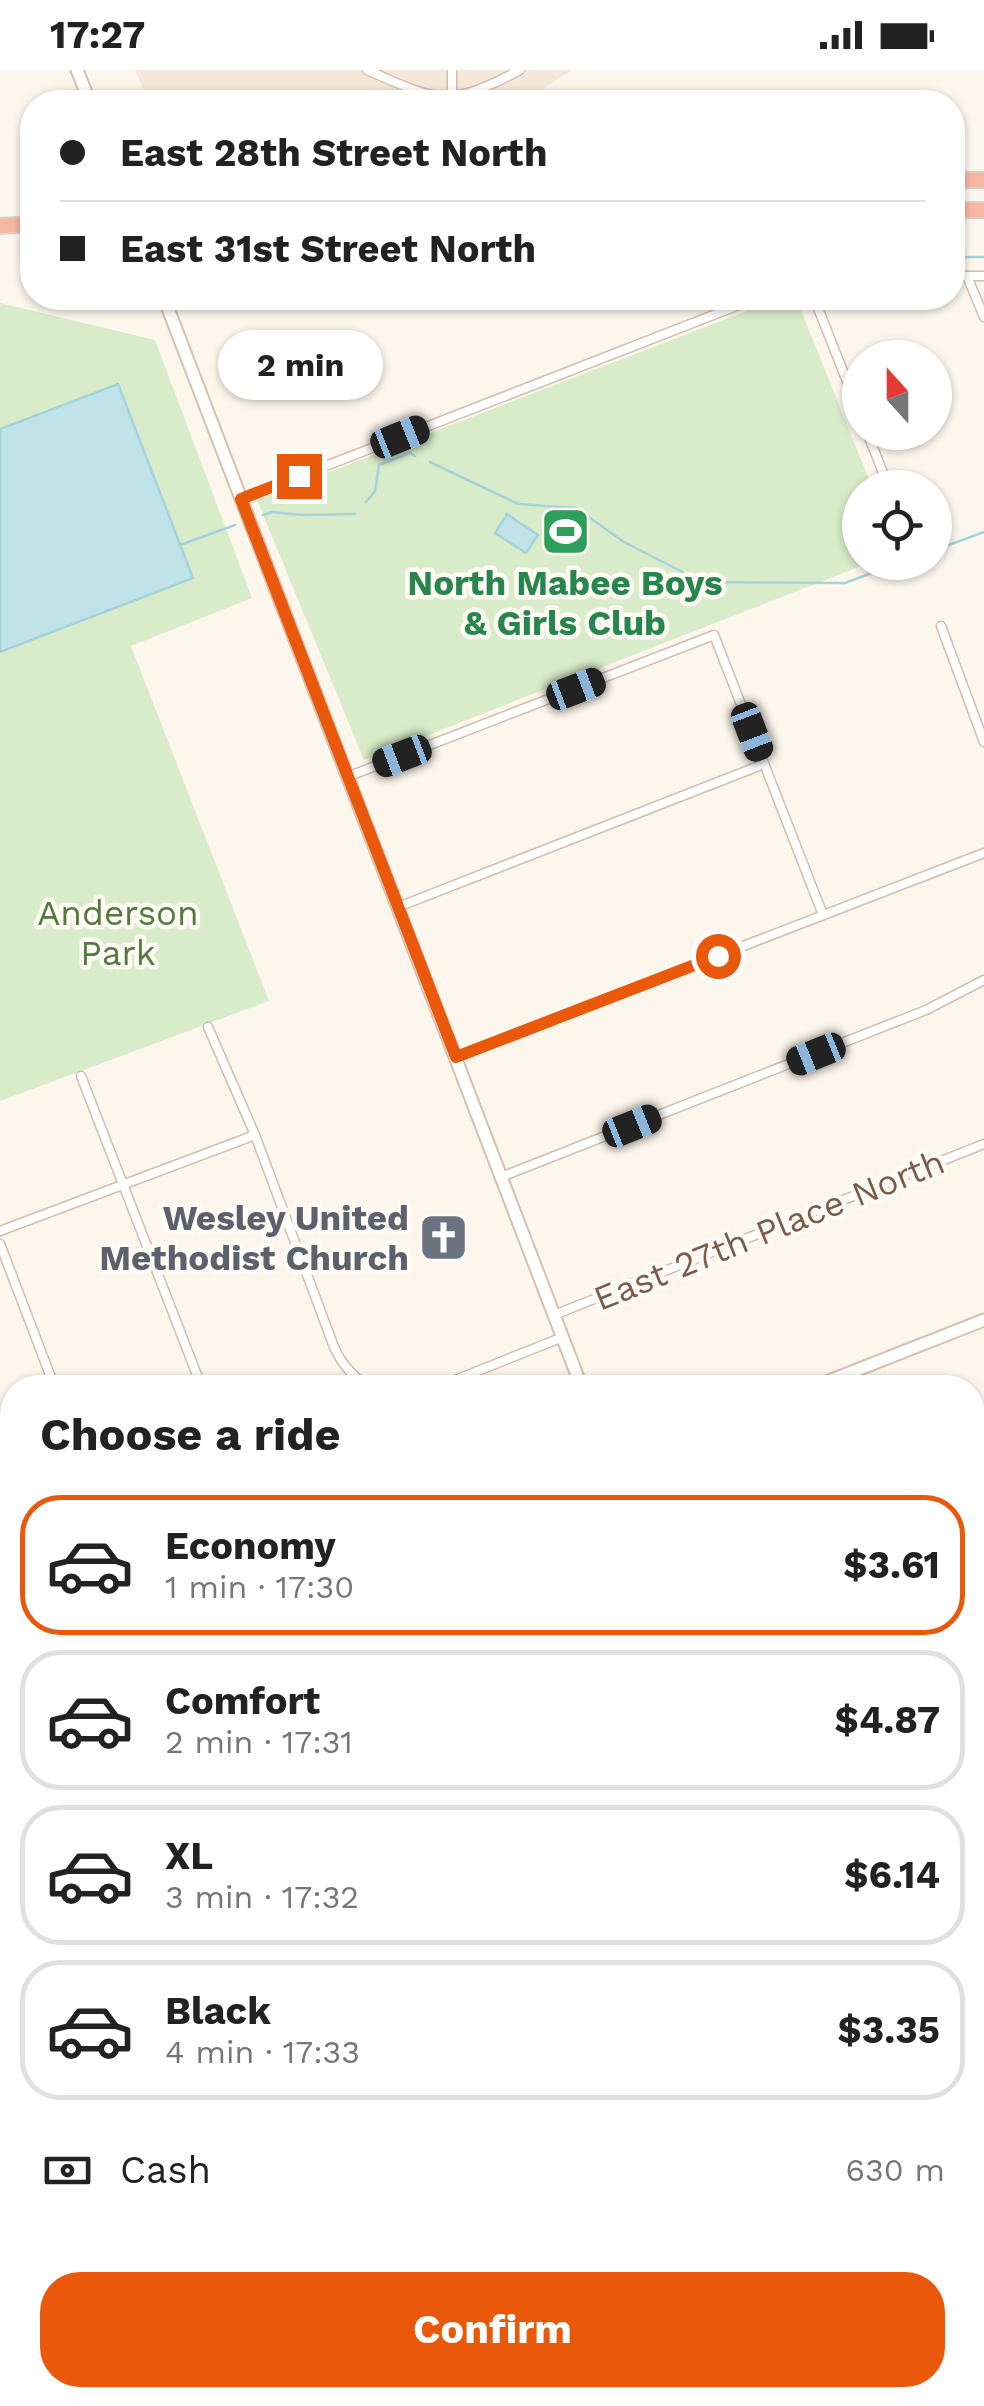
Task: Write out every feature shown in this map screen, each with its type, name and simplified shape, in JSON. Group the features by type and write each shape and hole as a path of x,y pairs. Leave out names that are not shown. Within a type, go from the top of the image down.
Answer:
{"main road":[{"path":"169,310 577,1375"},
{"path":"844,1375 984,1320"}],"street":[{"path":"479,90 520,70"},
{"path":"369,71 415,90"},
{"path":"984,276 967,276 984,317"},
{"path":"241,499 725,310"},
{"path":"819,310 842,369"},
{"path":"941,626 984,742"},
{"path":"347,777 714,635 823,915"},
{"path":"398,907 764,764"},
{"path":"456,1057 984,853"},
{"path":"502,1178 926,1010 984,980"},
{"path":"208,1027 255,1136 334,1347 353,1375"},
{"path":"81,1076 197,1375"},
{"path":"0,1231 255,1136"},
{"name":"East 27th Place North","path":"554,1315 984,1144"},
{"path":"0,1244 50,1375"},
{"path":"467,1375 563,1337"}],"shaded area":[{"path":"135,70 572,70 542,90 144,90"}],"green space":[{"name":"Anderson Park","path":"0,303 155,340 252,598 131,646 269,1001 0,1101"},
{"name":"North Mabee Boys & Girls Club","path":"749,310 801,310 842,412 842,450 857,450 865,470 842,470 842,574 364,760 257,500"}],"water":[{"path":"118,384 193,578 0,652 0,429"},
{"path":"507,514 538,535 526,553 495,533"}],"waterway":[{"path":"965,257 984,257"},
{"path":"366,502 375,491 379,465 410,453 415,456"},
{"path":"430,462 518,504 576,508 624,542 702,582 853,580"},
{"path":"263,515 355,514"},
{"path":"180,545 235,525"},
{"path":"952,544 984,532"}],"place":[{"name":"North Mabee Boys & Girls Club","path":"565,531"},
{"name":"Wesley United Methodist Church","path":"444,1238"}],"route":[{"path":"299,476 241,499 456,1057 718,956"}]}
